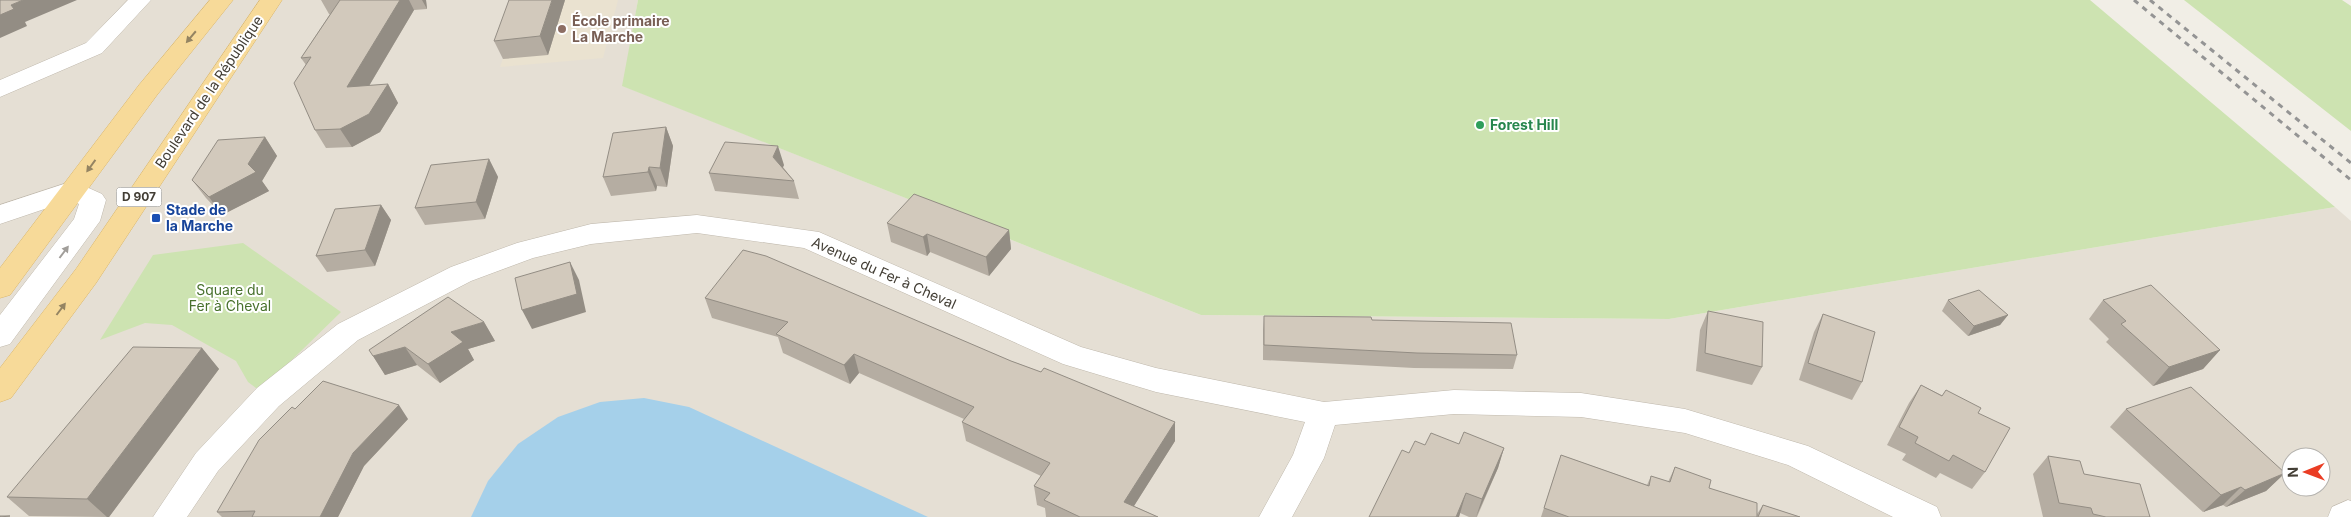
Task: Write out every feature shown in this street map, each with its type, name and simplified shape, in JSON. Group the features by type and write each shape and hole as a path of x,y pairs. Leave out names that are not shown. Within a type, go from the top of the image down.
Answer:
{"main road":[{"path":"0,288 148,90 222,0"},
{"name":"Boulevard de la République","path":"0,390 86,276 271,0"}],"street":[{"path":"0,89 94,48 140,0"},
{"path":"1,333 87,221 93,200 73,190 2,210"},
{"name":"Avenue du Fer à Cheval","path":"168,517 207,462 268,397 348,332 461,274 528,250 601,233 697,224 810,239 1073,356 1156,380 1324,414 1454,402 1581,405 1686,421 1797,455 1925,517"},
{"path":"1,333 44,332"},
{"path":"1275,517 1308,458 1324,414"}],"shaded area":[{"path":"0,0 638,0 623,86 1201,315 1669,319 2335,207 2351,221 2351,517 0,517"},
{"name":"École primaire La Marche","path":"523,0 618,0 603,58 500,67"}],"green space":[{"name":"Forest Hill","path":"638,0 2090,0 2335,207 1669,319 1201,315 622,86"},
{"path":"2184,0 2342,0 2351,6 2351,131"},
{"name":"Square du Fer à Cheval","path":"243,243 341,312 260,391 248,382 236,361 172,325 145,323 100,340 153,255"}],"water":[{"path":"644,398 689,407 928,517 471,517 488,481 518,444 558,417 600,402"}],"building":[{"path":"0,0 23,0 11,5 14,9 0,15"},
{"path":"340,0 400,0 347,87 388,84 369,114 340,129 315,130 294,83 311,57 301,58"},
{"path":"509,0 552,0 540,36 494,41"},
{"path":"666,127 660,168 649,167 648,172 603,177 613,133"},
{"path":"265,137 248,164 256,172 209,197 192,180 218,140"},
{"path":"725,142 778,146 773,157 794,181 709,173"},
{"path":"489,159 476,202 415,208 431,165"},
{"path":"914,194 1009,230 986,257 927,234 923,237 887,223"},
{"path":"381,205 365,250 316,256 335,209"},
{"path":"743,250 766,256 1011,361 1041,372 1044,368 1175,422 1124,502 1158,517 1080,517 1044,500 1050,493 1034,486 1050,463 962,422 974,407 854,354 844,365 776,334 788,322 705,298"},
{"path":"570,262 577,294 522,310 515,278"},
{"path":"2151,285 2220,350 2169,367 2121,324 2126,321 2103,300"},
{"path":"1979,290 2008,315 1974,326 1948,300"},
{"path":"448,297 484,322 451,332 463,342 428,364 405,347 373,356 369,350"},
{"path":"1708,311 1763,322 1762,367 1705,353"},
{"path":"1823,314 1875,332 1862,382 1808,363"},
{"path":"1264,316 1371,317 1372,320 1511,323 1517,355 1417,353 1264,345"},
{"path":"133,347 202,348 87,499 7,497"},
{"path":"323,381 399,405 353,453 320,517 252,517 255,511 217,512 259,440 292,407 295,409"},
{"path":"1921,385 1942,396 1946,390 1981,408 1978,413 2010,428 1985,472 1953,455 1949,461 1915,443 1918,437 1899,427"},
{"path":"2191,387 2281,469 2281,475 2245,490 2241,487 2221,495 2126,409"},
{"path":"1464,432 1504,448 1482,499 1466,493 1456,517 1369,517 1402,450 1409,453 1415,441 1425,445 1431,433 1459,444"},
{"path":"1561,455 1649,486 1651,476 1670,482 1675,467 1711,480 1709,488 1757,503 1757,517 1569,517 1544,508"},
{"path":"2048,456 2080,461 2084,474 2140,484 2150,517 2106,517 2093,514 2091,508 2059,503"},
{"path":"1763,505 1800,517 1758,517"}],"railway":[{"path":"2134,0 2351,180"},
{"path":"2150,0 2351,163"}],"place":[{"name":"École primaire La Marche","path":"562,29"},
{"name":"Forest Hill","path":"1480,125"},
{"name":"Stade de la Marche","path":"156,218"}]}
